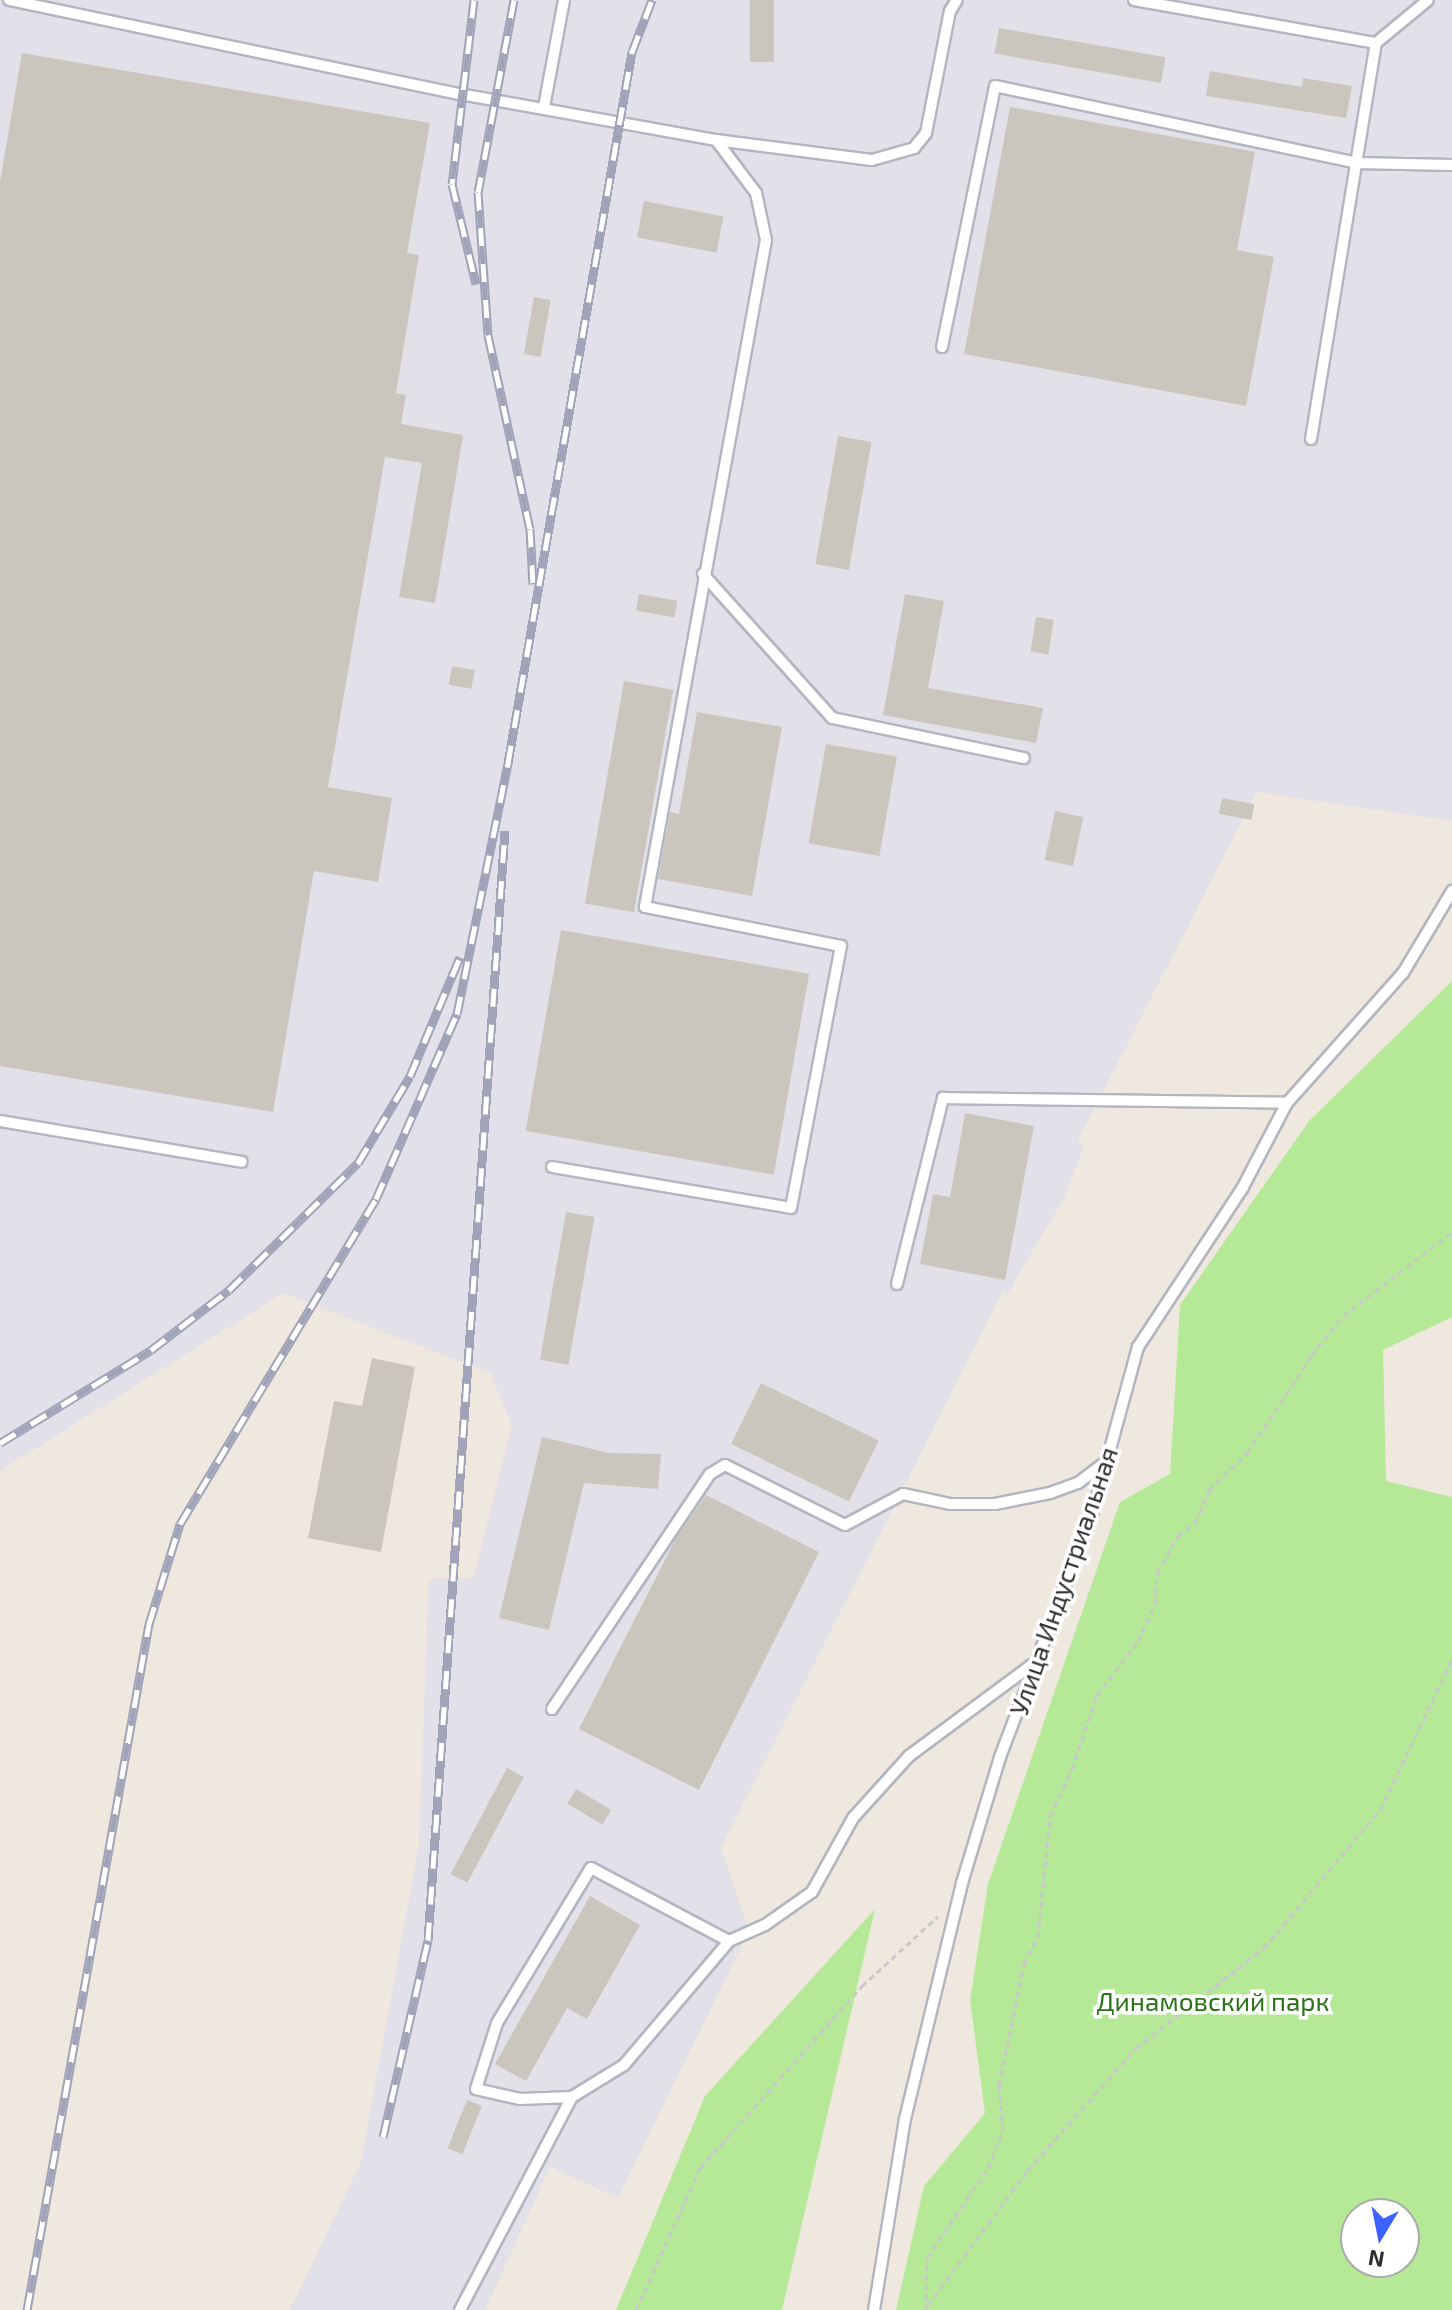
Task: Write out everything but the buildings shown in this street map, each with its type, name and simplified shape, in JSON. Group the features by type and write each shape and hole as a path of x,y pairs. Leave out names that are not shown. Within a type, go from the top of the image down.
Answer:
{"lane":[{"path":"9,0 716,140 872,160 914,148 926,133 950,11 957,0"},
{"path":"544,107 564,0"},
{"path":"1134,0 1376,43"},
{"path":"1311,439 1376,43 1428,0"},
{"path":"942,347 995,86 1356,163 1452,165"},
{"path":"552,1167 791,1208 841,946 645,907 766,240 756,193 716,140"},
{"path":"703,574 832,718 1024,758"},
{"name":"Улица Индустриальная","path":"874,2310 905,2119 954,1915 1000,1757 1039,1660 1107,1461 1138,1347 1243,1187 1287,1103 1403,973 1452,891"},
{"path":"897,1284 943,1098 1287,1103"},
{"path":"0,1121 242,1162"},
{"path":"552,1709 710,1474 725,1465 845,1525 903,1494 980,1504 1050,1493 1078,1483 1107,1461"},
{"path":"729,1941 591,1868 497,2023 476,2089 520,2099 572,2097 624,2065 729,1941 765,1925 812,1892 853,1818 909,1756 1039,1660"},
{"path":"460,2310 572,2097"}],"path":[{"path":"926,2308 927,2258 988,2168 1003,2130 999,2085 1024,1964 1038,1937 1050,1816 1097,1695 1138,1641 1155,1604 1157,1573 1178,1536 1195,1522 1209,1490 1247,1453 1312,1355 1343,1316 1452,1232"},
{"path":"926,2308 1028,2170 1136,2048 1264,1948 1380,1810 1452,1660"},
{"path":"636,2310 700,2168 872,1976 933,1917 954,1915"}],"shaded area":[{"path":"0,0 1452,0 1452,821 1257,792 1078,1140 1084,1147 1064,1198 1008,1293 1003,1291 721,1848 749,1931 618,2198 550,2167 485,2310 290,2310 361,2162 419,1844 429,1579 474,1577 512,1425 490,1373 283,1293 0,1471"}],"green space":[{"name":"Динамовский парк","path":"1452,981 1452,1317 1383,1350 1386,1481 1452,1497 1452,2310 896,2310 924,2186 985,2113 970,2000 988,1884 1120,1502 1170,1474 1180,1305 1309,1121"},
{"path":"875,1909 782,2310 616,2310 705,2096"}],"railway":[{"path":"474,0 452,184 476,284"},
{"path":"514,0 478,192 488,335 530,529 533,584"},
{"path":"27,2310 149,1624 180,1524 376,1199 457,1014 508,763 632,52 652,0"},
{"path":"383,2137 428,1940 505,831"},
{"path":"0,1443 151,1350 229,1290 358,1163 410,1076 460,957"}]}
